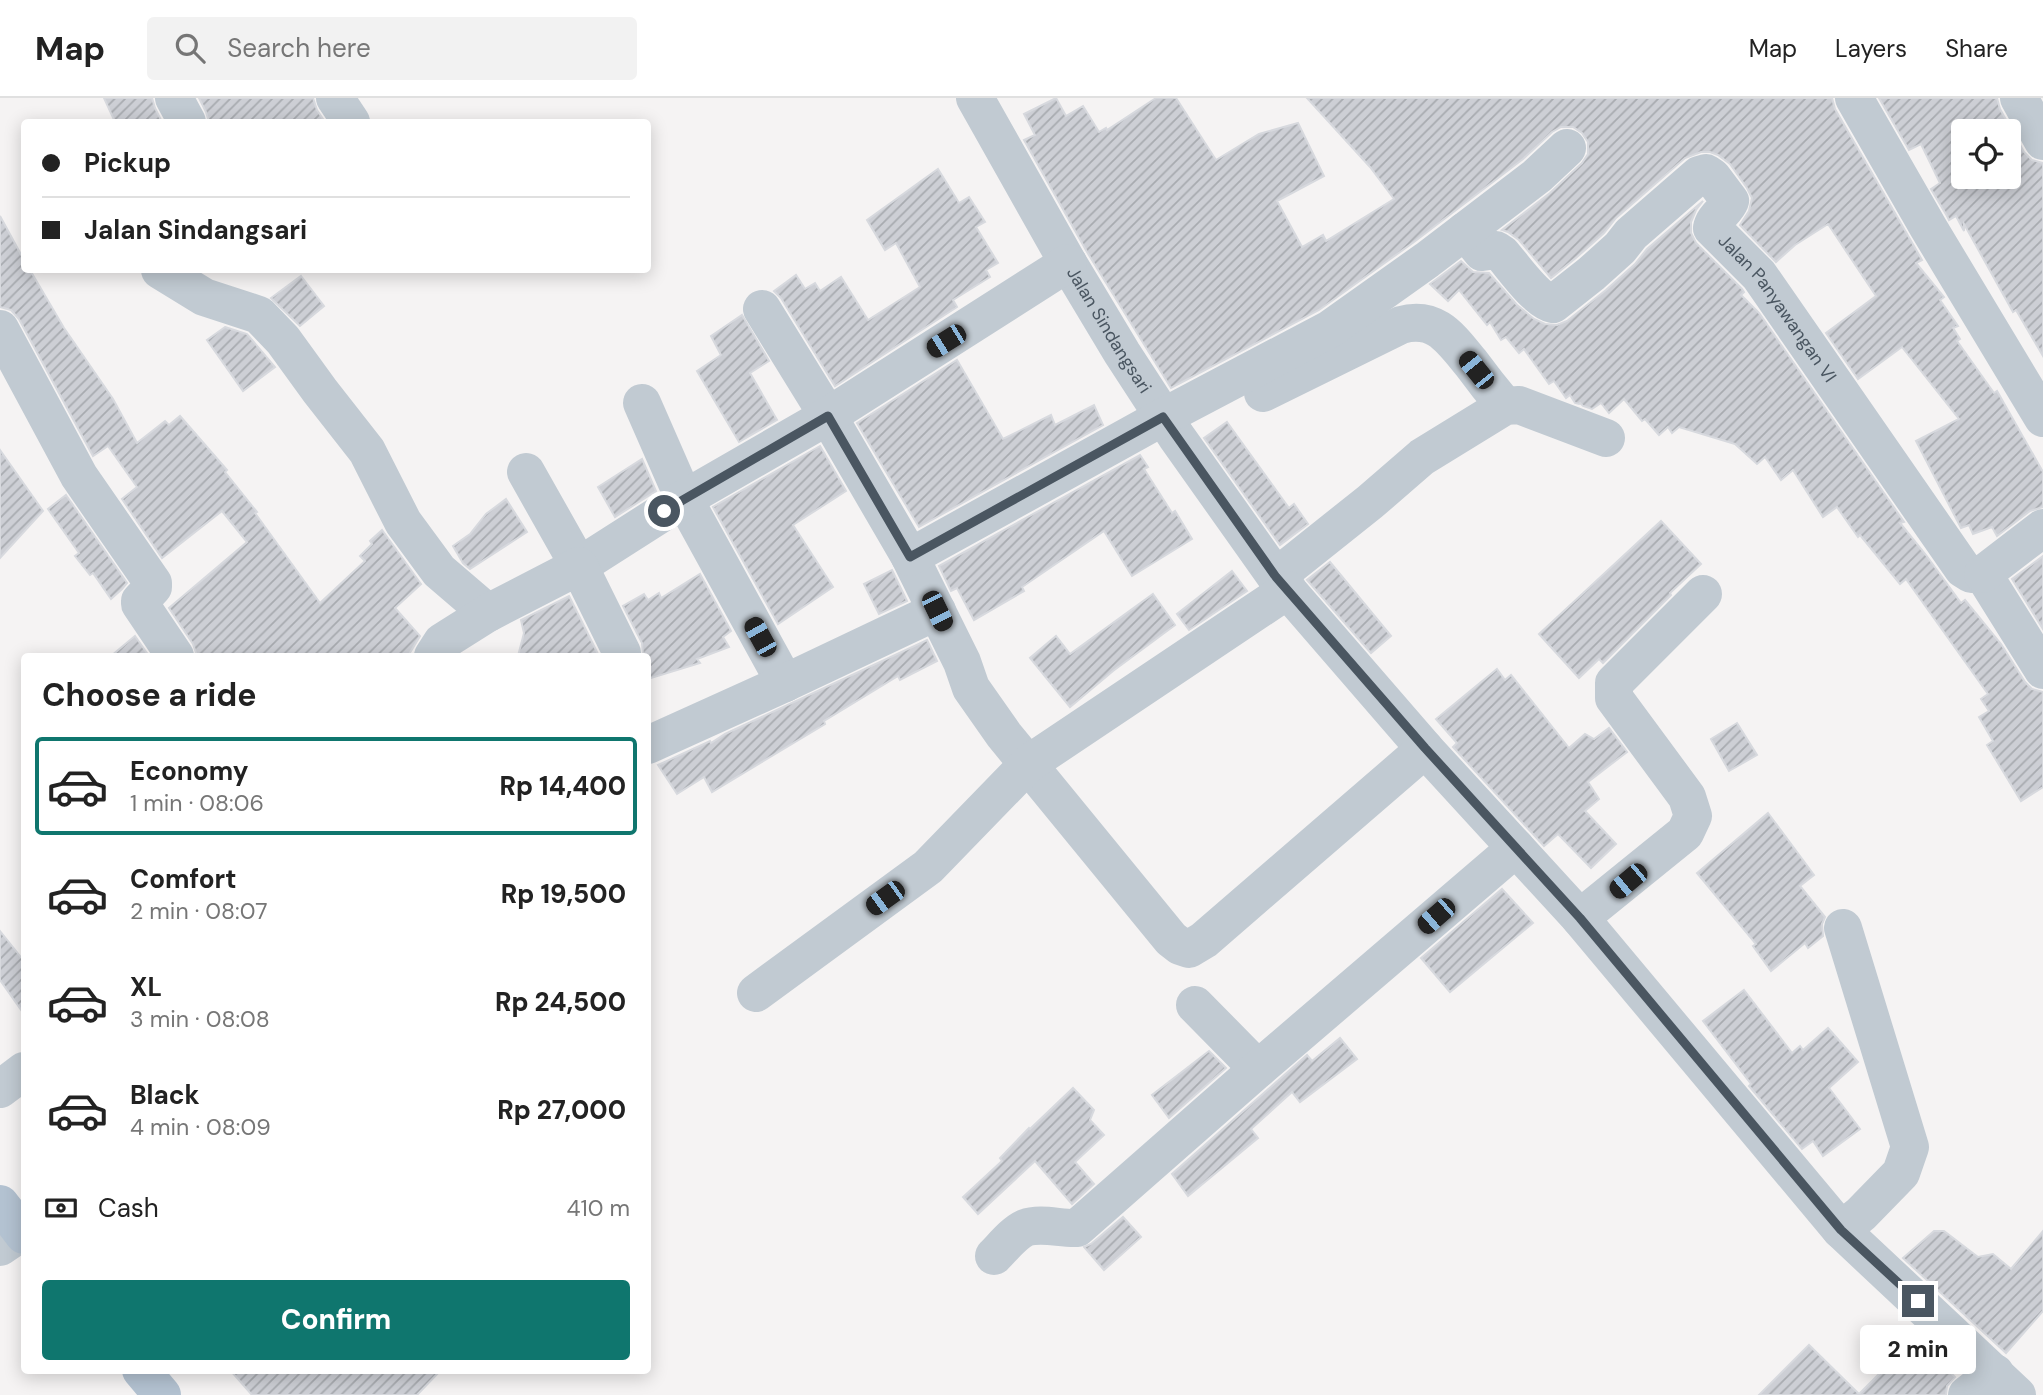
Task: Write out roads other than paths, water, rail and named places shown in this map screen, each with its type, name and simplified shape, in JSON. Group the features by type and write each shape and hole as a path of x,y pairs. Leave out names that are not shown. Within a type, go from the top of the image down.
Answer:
{"main road":[{"path":"144,1374 162,1395"}],"street":[{"path":"174,98 185,119"},
{"path":"335,98 349,119"},
{"name":"Jalan Sindangsari","path":"975,98 1056,270 1122,353 1158,427 1282,583 1425,748 1580,918 1841,1230 1993,1388"},
{"path":"1854,98 1928,228 2043,418"},
{"path":"2019,98 2043,141"},
{"path":"910,557 1158,427 1330,330 1465,232 1537,176 1567,148"},
{"name":"Jalan Panyawangan VI","path":"1465,232 1482,252 1496,250 1502,254 1535,292 1547,303 1553,304 1591,274 1654,213 1699,175 1706,173 1713,177 1730,201 1712,224 1712,228 1759,275 1963,569 1971,574 1983,574 2043,670"},
{"path":"435,653 442,642 579,566 684,499 828,416 1056,270"},
{"path":"165,273 204,297 259,315 283,340 367,451 404,522 439,571 503,606"},
{"path":"762,309 910,557 962,662 971,688 1004,735 1171,939 1180,946 1189,949 1204,940 1425,748"},
{"path":"1158,427 1414,321 1430,324 1447,334 1505,406"},
{"path":"0,329 79,476 153,583 153,587 140,604 172,653"},
{"path":"642,403 684,499 785,683"},
{"path":"756,993 928,867 1028,764 1282,583 1422,457 1505,406 1519,405 1606,438"},
{"path":"526,472 579,566 622,653"},
{"path":"1983,574 2043,528"},
{"path":"1580,918 1685,833 1693,816 1687,796 1614,698 1614,683 1703,594"},
{"path":"651,744 937,611"},
{"path":"995,1255 1024,1229 1040,1226 1077,1228 1516,848"},
{"path":"1841,1230 1861,1214 1901,1173 1910,1147 1843,928"},
{"path":"1195,1005 1258,1069"},
{"path":"0,1089 21,1073"}]}
